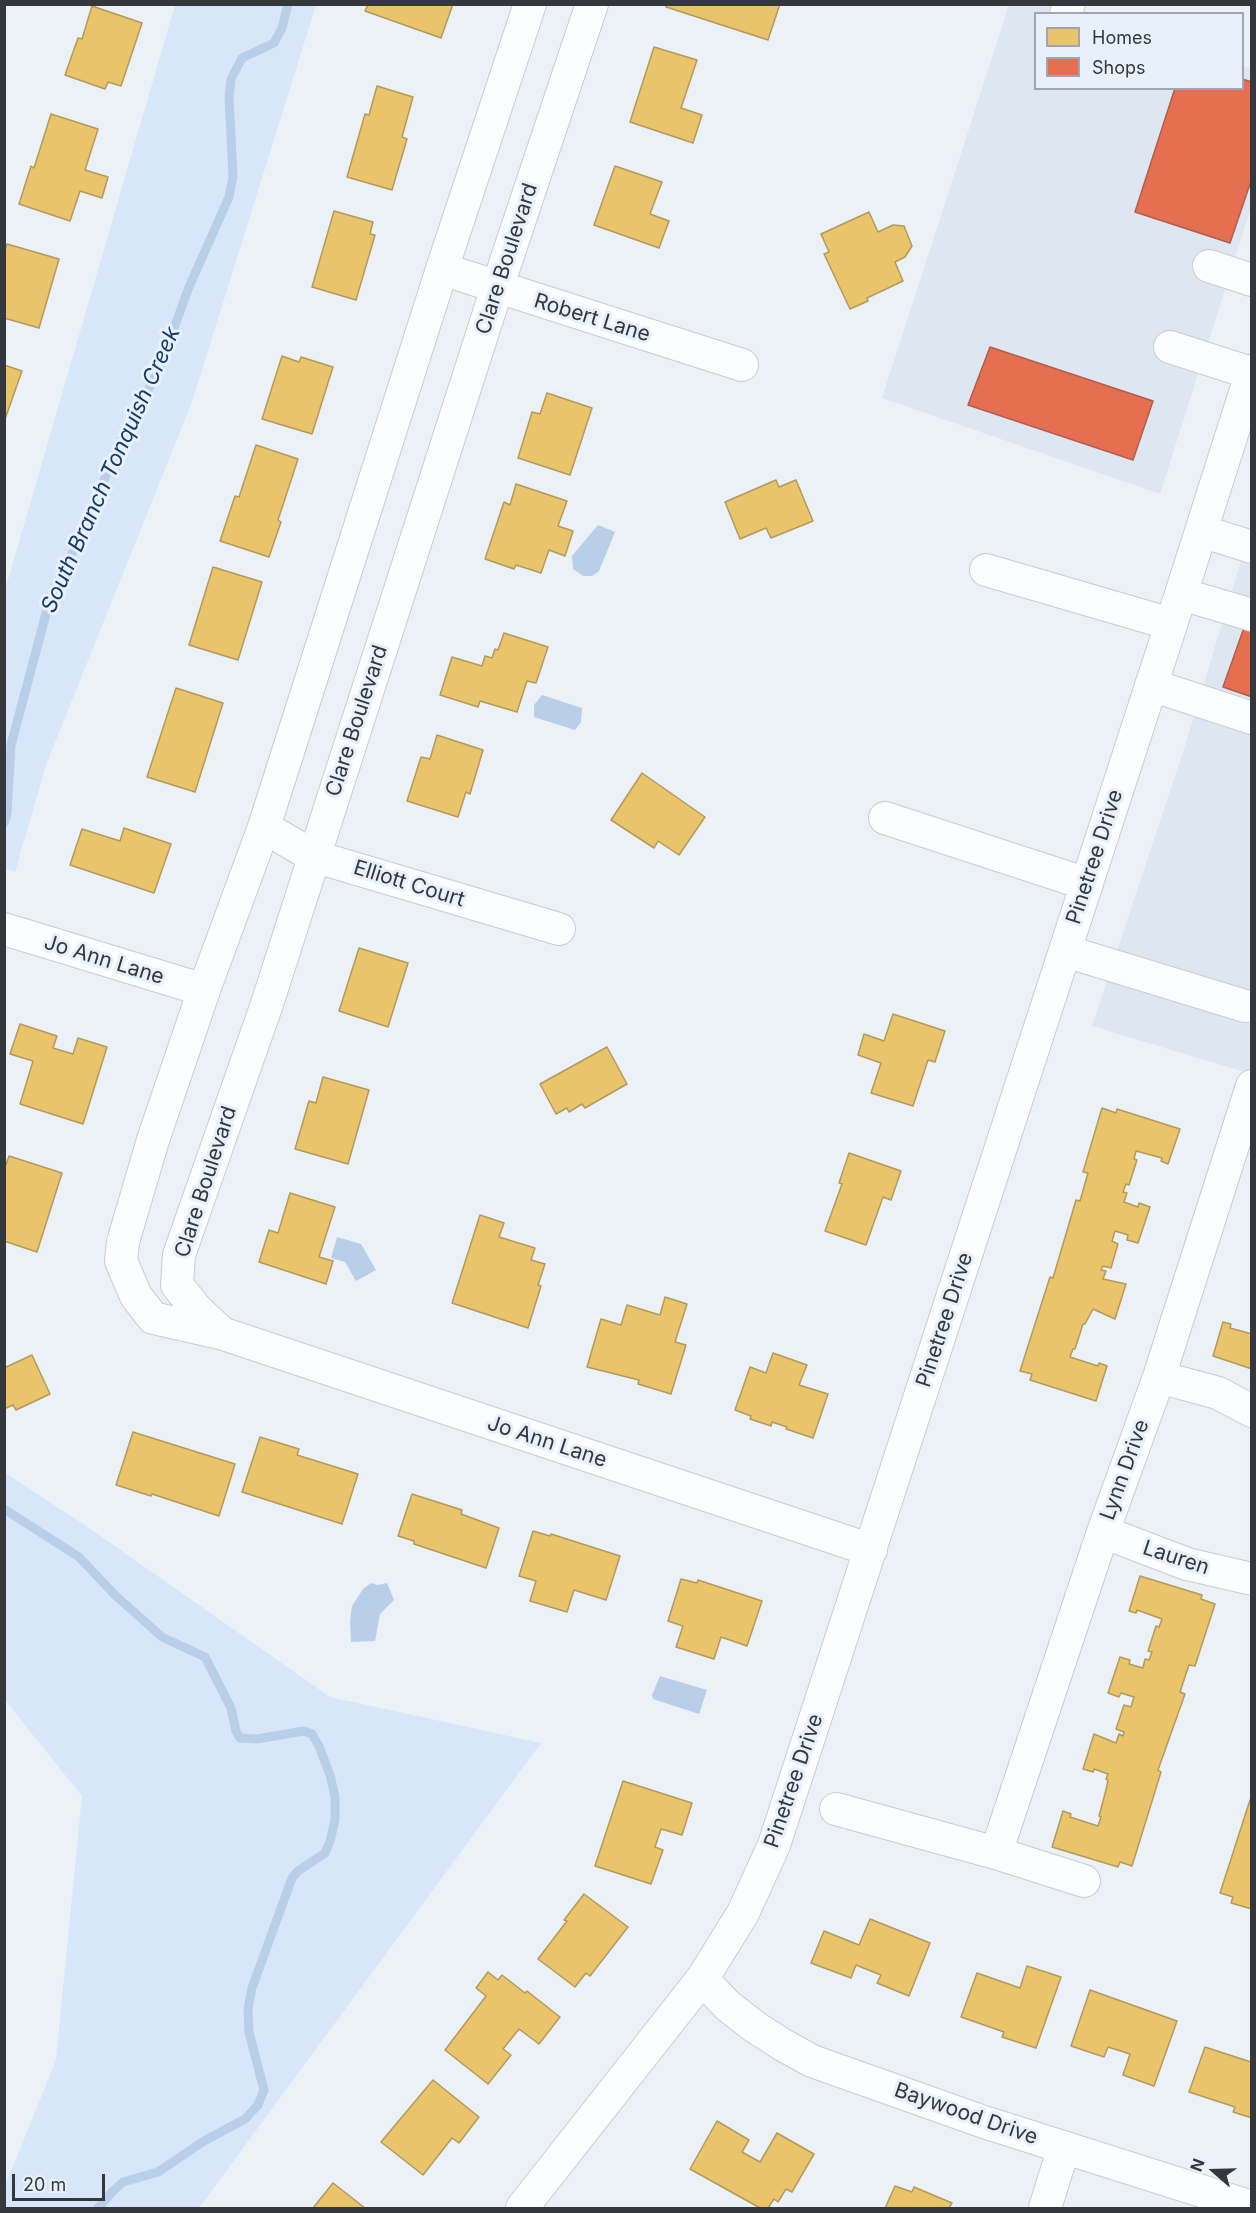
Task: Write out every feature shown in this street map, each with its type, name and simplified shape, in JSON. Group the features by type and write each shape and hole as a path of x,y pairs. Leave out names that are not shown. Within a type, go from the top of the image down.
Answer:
{"street":[{"path":"224,1334 153,1318 136,1296 121,1261 123,1242 153,1140 204,990 264,826 442,269 530,4"},
{"name":"Clare Boulevard","path":"224,1334 197,1310 177,1285 178,1255 267,1004 497,288 592,4"},
{"path":"1209,266 1251,280"},
{"name":"Robert Lane","path":"442,269 742,365"},
{"path":"1170,347 1251,372"},
{"name":"Pinetree Drive","path":"522,2208 702,1979 743,1913 774,1845 1251,372"},
{"path":"1201,531 1251,547"},
{"path":"986,570 1171,624"},
{"path":"1181,594 1251,615"},
{"path":"1151,685 1251,718"},
{"path":"885,818 1087,884"},
{"name":"Elliott Court","path":"264,826 313,856 559,929"},
{"name":"Jo Ann Lane","path":"4,929 204,990"},
{"path":"1065,951 1249,1000"},
{"name":"Lynn Drive","path":"996,1852 1103,1533 1159,1377 1251,1086"},
{"name":"Jo Ann Lane","path":"224,1334 871,1550"},
{"path":"1159,1377 1218,1393 1251,1411"},
{"name":"Lauren","path":"1103,1533 1187,1564 1251,1579"},
{"path":"836,1809 996,1852 1084,1881"},
{"name":"Baywood Drive","path":"702,1979 728,2006 755,2027 812,2061 984,2122 1251,2207"},
{"path":"1045,2208 1064,2147"}],"shaded area":[{"path":"175,5 316,5 192,402 46,765 15,872 4,868 5,590"},
{"path":"1009,5 1049,5 1074,12 1034,12 1034,90 1244,90 1244,66 1251,69 1251,208 1160,494 882,398"},
{"path":"598,525 615,532 599,571 592,576 583,576 573,569 572,556"},
{"path":"1251,528 1251,1074 1092,1026 1184,749"},
{"path":"542,695 582,708 581,722 575,730 534,717 534,705"},
{"path":"337,1237 361,1244 376,1270 356,1281 345,1262 331,1258"},
{"path":"4,1472 92,1530 330,1697 541,1743 199,2208 5,2208 5,2186 56,2060 82,1796 5,1700"},
{"path":"371,1583 378,1585 387,1583 394,1600 380,1614 375,1641 351,1642 352,1606 363,1589"},
{"path":"660,1676 707,1690 699,1714 653,1699 652,1695"}],"building: Homes":[{"path":"368,4 453,4 441,38 365,11"},
{"path":"666,4 780,4 768,40 666,7"},
{"path":"92,6 142,23 121,86 108,82 105,89 65,75 78,38 82,39"},
{"path":"654,47 697,60 681,108 702,115 693,143 630,122"},
{"path":"377,86 413,97 402,137 407,139 392,190 347,177 365,114 369,115"},
{"path":"51,114 98,129 85,170 108,177 102,198 80,191 70,221 19,204 31,166 34,168"},
{"path":"615,166 662,182 650,214 669,221 659,248 594,225"},
{"path":"334,211 373,222 370,234 375,235 356,300 312,287"},
{"path":"869,212 878,232 893,225 904,226 912,246 905,257 895,262 903,281 850,309 824,254 829,252 821,234"},
{"path":"7,244 59,259 39,328 4,318 4,253"},
{"path":"282,356 299,362 301,357 333,367 312,434 262,419"},
{"path":"4,365 22,371 4,422"},
{"path":"547,393 592,408 570,475 518,458 532,412 540,414"},
{"path":"256,445 298,459 278,520 281,522 269,557 220,541 235,496 239,497"},
{"path":"776,480 779,487 796,480 813,521 771,538 766,528 740,539 725,502"},
{"path":"516,484 567,501 558,526 573,531 565,556 549,550 541,573 516,565 514,569 485,559 504,502 510,505"},
{"path":"213,567 262,582 238,660 189,645"},
{"path":"504,633 548,647 536,683 527,681 517,712 480,701 478,707 440,695 452,657 482,666 485,656 492,658 495,649 498,650"},
{"path":"176,688 223,703 195,792 147,777"},
{"path":"437,735 483,750 470,794 466,792 458,817 407,801 421,757 430,759"},
{"path":"642,773 705,817 679,855 658,841 654,848 611,820"},
{"path":"124,828 171,844 154,893 70,865 82,829 120,841"},
{"path":"359,948 408,963 388,1027 339,1011"},
{"path":"893,1014 945,1031 935,1062 928,1060 913,1106 871,1093 881,1063 858,1055 864,1034 884,1041"},
{"path":"20,1024 57,1036 53,1048 73,1054 78,1038 107,1047 83,1124 20,1104 33,1061 10,1054"},
{"path":"607,1047 627,1084 585,1108 582,1104 569,1112 567,1108 556,1114 540,1084"},
{"path":"323,1077 369,1090 348,1164 295,1149 309,1101 316,1103"},
{"path":"1102,1108 1116,1113 1117,1109 1180,1129 1168,1164 1161,1161 1162,1158 1136,1151 1134,1159 1137,1160 1129,1185 1126,1184 1123,1192 1127,1193 1124,1202 1138,1207 1139,1203 1150,1207 1138,1243 1127,1240 1128,1235 1115,1231 1112,1241 1118,1244 1111,1268 1103,1266 1101,1270 1106,1271 1103,1279 1126,1284 1115,1319 1093,1309 1083,1324 1070,1357 1098,1366 1099,1363 1107,1366 1096,1401 1030,1380 1032,1374 1020,1371 1050,1277 1053,1278 1076,1200 1080,1201 1088,1173 1083,1172"},
{"path":"849,1153 901,1171 891,1200 883,1197 866,1245 825,1231 842,1184 839,1183"},
{"path":"9,1156 62,1173 37,1252 4,1241 4,1170"},
{"path":"290,1193 335,1207 319,1257 333,1261 326,1284 259,1262 269,1230 278,1233"},
{"path":"480,1215 504,1223 499,1237 535,1248 531,1260 545,1264 528,1328 452,1303"},
{"path":"665,1297 687,1304 675,1342 686,1345 671,1394 638,1384 639,1380 587,1367 601,1319 621,1325 627,1305 660,1315"},
{"path":"1223,1322 1231,1324 1230,1328 1252,1334 1252,1369 1213,1356"},
{"path":"773,1353 807,1365 799,1385 828,1394 813,1438 772,1422 771,1426 750,1419 751,1416 735,1410 750,1367 766,1373"},
{"path":"32,1355 50,1394 16,1410 13,1405 4,1409 4,1368"},
{"path":"133,1432 235,1464 219,1516 116,1485"},
{"path":"260,1437 299,1449 297,1455 358,1474 342,1524 242,1492"},
{"path":"412,1494 462,1510 461,1514 499,1528 486,1568 414,1544 414,1541 398,1536"},
{"path":"533,1531 550,1536 551,1534 620,1556 606,1600 574,1590 567,1612 530,1601 536,1581 519,1576"},
{"path":"1140,1576 1202,1595 1201,1599 1215,1604 1195,1666 1189,1665 1180,1692 1185,1694 1158,1770 1161,1772 1132,1866 1120,1862 1118,1867 1052,1847 1063,1811 1071,1814 1070,1817 1098,1826 1101,1817 1099,1816 1108,1774 1094,1769 1093,1772 1083,1769 1094,1734 1116,1743 1119,1734 1123,1736 1124,1732 1116,1729 1124,1705 1131,1707 1134,1697 1121,1693 1119,1697 1108,1693 1120,1657 1130,1660 1129,1664 1143,1668 1145,1659 1149,1660 1152,1652 1148,1651 1156,1626 1159,1627 1162,1619 1137,1610 1136,1613 1129,1611"},
{"path":"681,1579 697,1583 698,1580 762,1601 747,1646 721,1637 714,1659 676,1647 683,1626 668,1621"},
{"path":"623,1781 692,1803 682,1835 661,1829 655,1847 663,1850 651,1884 595,1866"},
{"path":"1250,1800 1252,1800 1252,1909 1231,1903 1233,1897 1220,1893"},
{"path":"584,1894 628,1927 590,1976 586,1973 575,1987 538,1959"},
{"path":"870,1919 930,1943 909,1996 877,1983 881,1975 856,1965 851,1978 811,1963 824,1931 859,1945"},
{"path":"1027,1966 1061,1977 1036,2048 1002,2037 1004,2032 961,2017 977,1973 1020,1988"},
{"path":"488,1972 498,1980 502,1975 560,2017 539,2044 519,2029 503,2049 511,2055 488,2084 445,2050 486,1996 476,1988"},
{"path":"1090,1990 1177,2021 1154,2086 1123,2075 1130,2054 1108,2047 1104,2057 1071,2046"},
{"path":"1205,2047 1251,2062 1252,2059 1252,2118 1233,2112 1235,2107 1189,2092"},
{"path":"433,2080 479,2117 459,2143 452,2138 423,2175 381,2142"},
{"path":"717,2121 749,2140 742,2152 760,2162 777,2133 814,2154 792,2192 786,2189 778,2202 774,2199 768,2208 760,2208 690,2169"},
{"path":"333,2183 365,2208 313,2208"},
{"path":"895,2186 912,2192 914,2187 952,2203 949,2208 885,2208"}],"building: Shops":[{"path":"1244,80 1252,82 1252,178 1230,243 1135,212 1174,90 1244,90"},
{"path":"990,347 1153,401 1133,460 968,405"},
{"path":"1246,622 1252,624 1252,697 1223,687"}],"waterway":[{"name":"South Branch Tonquish Creek","path":"4,823 7,814 11,745 51,595 78,542 118,447 160,367 189,287 229,197 233,176 229,97 231,79 242,58 274,43 282,28 288,4"},
{"name":"South Branch Tonquish Creek","path":"4,1509 79,1557 115,1595 162,1637 205,1657 231,1708 236,1731 240,1738 257,1739 304,1731 312,1734 330,1775 335,1797 335,1820 325,1853 298,1871 292,1878 252,1988 248,2009 249,2032 264,2090 258,2105 245,2119 204,2141 158,2172 123,2182 98,2208"}]}
